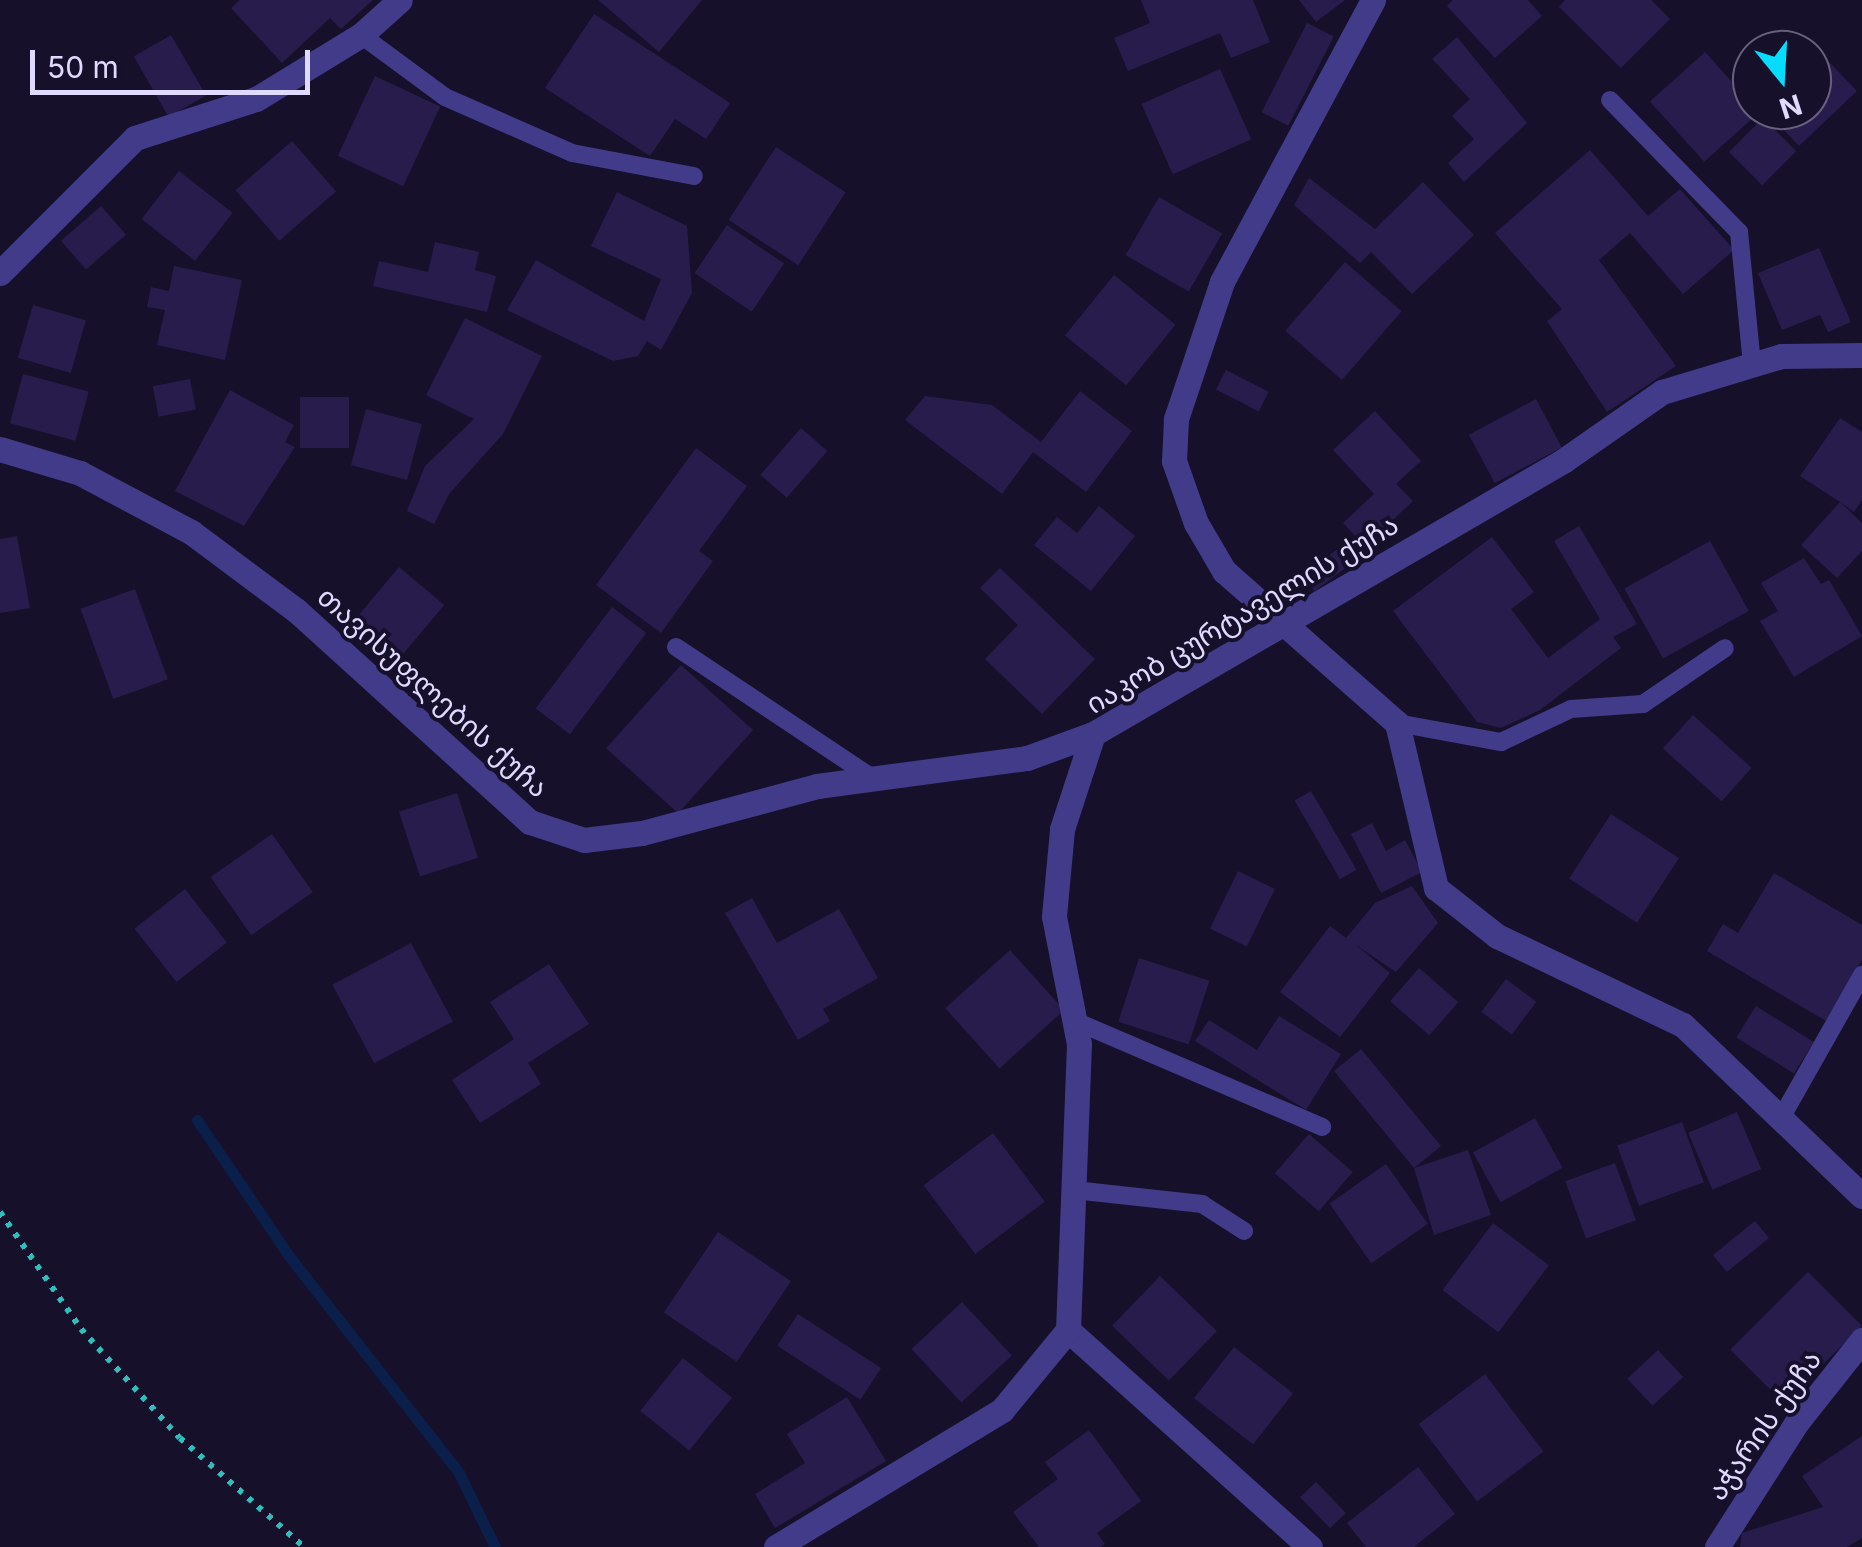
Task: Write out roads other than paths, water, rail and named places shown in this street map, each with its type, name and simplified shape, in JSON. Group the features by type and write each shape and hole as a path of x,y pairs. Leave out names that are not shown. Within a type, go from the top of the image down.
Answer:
{"street":[{"path":"0,273 134,138 256,98 361,34 400,0"},
{"path":"1373,0 1222,282 1176,420 1174,461 1196,523 1224,572 1396,723 1436,888 1497,936 1683,1025 1862,1196"},
{"name":"იაკობ ცურტაველის ქუჩა","path":"1068,1330 1075,1021 1054,916 1062,829 1093,734 1563,461 1662,392 1781,356 1862,355"},
{"name":"თავისუფლების ქუჩა","path":"0,449 80,474 191,532 297,610 530,822 584,840 622,835 817,786 1027,758 1093,734"},
{"path":"776,1547 1002,1410 1068,1330 1310,1547"},
{"name":"აჭარის ქუჩა","path":"1717,1547 1796,1422 1862,1340"}],"lane":[{"path":"361,34 444,97 572,153 694,176"},
{"path":"1610,100 1738,232 1752,365"},
{"path":"676,646 874,778"},
{"path":"1396,723 1502,742 1571,709 1643,704 1725,648"},
{"path":"1780,1120 1862,975"},
{"path":"1075,1021 1236,1085 1322,1127"},
{"path":"1074,1190 1202,1204 1244,1231"}],"waterway":[{"path":"197,1120 289,1256 459,1473 495,1547"}]}
